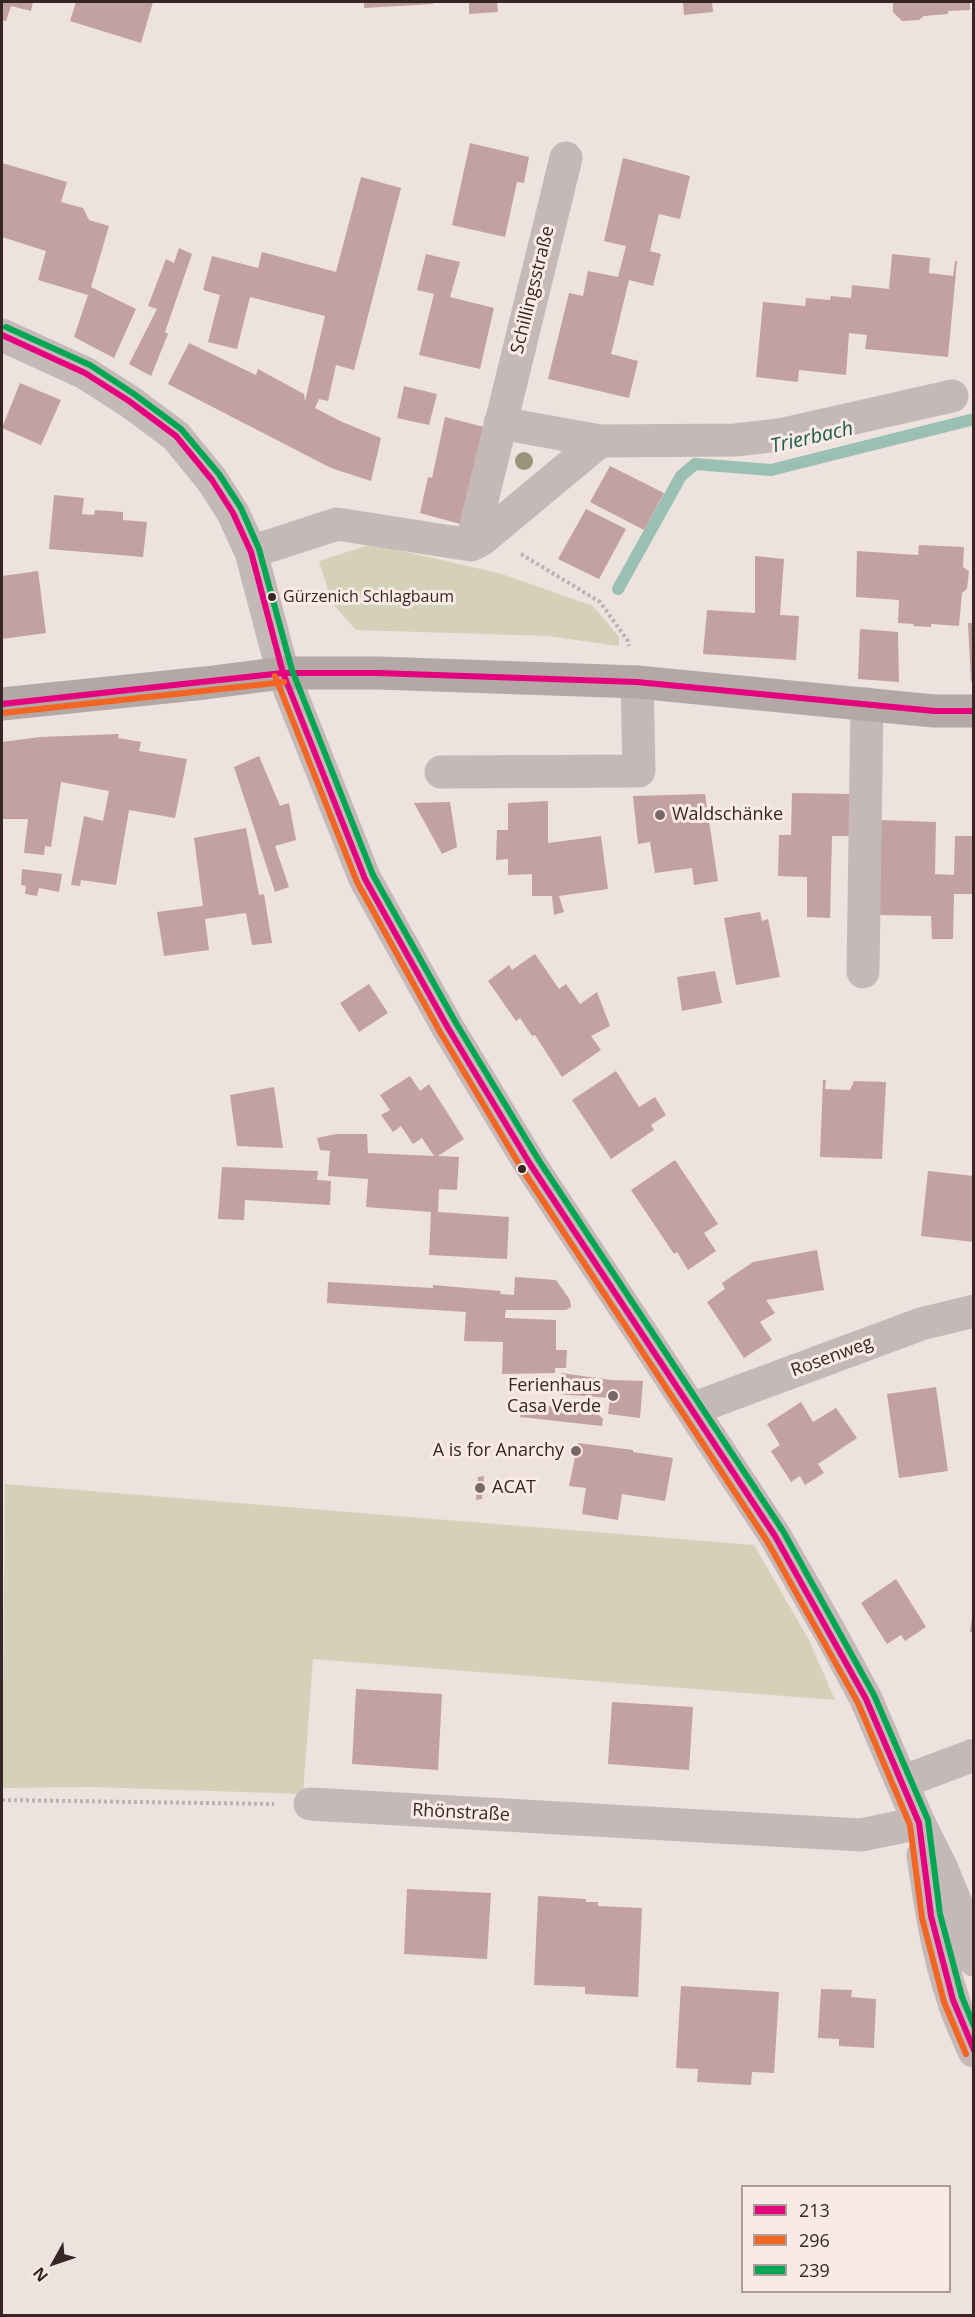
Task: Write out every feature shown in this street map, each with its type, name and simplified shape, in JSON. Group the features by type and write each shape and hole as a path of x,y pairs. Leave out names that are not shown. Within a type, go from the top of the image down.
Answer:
{"main road":[{"path":"2,704 283,673 378,673 637,682 934,711 974,711"}],"street":[{"name":"Schillingsstraße","path":"488,544 501,423 566,158"},
{"path":"2,335 85,373 129,401 176,436 212,480 233,513 251,552 283,673 365,879 448,1028 530,1164 775,1536 826,1624 866,1699 919,1823 942,1869 966,1928 974,1960"},
{"path":"501,423 600,441 735,440 780,435 952,396"},
{"path":"251,552 337,524 488,544 600,441"},
{"path":"441,772 639,771 637,682"},
{"path":"863,972 867,704"},
{"name":"Rosenweg","path":"692,1409 921,1324 972,1320"},
{"path":"902,1782 974,1755"},
{"name":"Rhönstraße","path":"310,1804 861,1835 919,1823"},
{"path":"919,1823 931,1916 953,2000 974,2051"}],"path":[{"path":"488,544 600,602 628,641 637,682"},
{"path":"2,1800 310,1804"}],"shaded area":[{"path":"372,544 502,574 593,606 619,637 619,646 548,636 356,630 332,603 319,561"},
{"path":"5,1484 754,1545 809,1640 835,1700 313,1659 303,1794 93,1787 2,1788"}],"building":[{"path":"2,2 33,2 31,11 11,6 6,21 2,20"},
{"path":"76,2 153,2 141,43 70,21"},
{"path":"364,2 433,2 433,4 364,8"},
{"path":"469,2 497,2 498,12 469,14"},
{"path":"683,2 712,2 713,12 684,15"},
{"path":"893,2 970,2 970,10 948,11 948,14 902,21 893,12"},
{"path":"470,143 529,157 524,183 517,182 505,237 452,225"},
{"path":"623,158 690,176 680,219 659,214 650,251 661,254 653,286 629,280 611,354 638,361 629,398 548,379 569,293 583,296 588,271 618,277 626,246 604,241"},
{"path":"2,163 67,182 61,202 83,208 89,220 109,226 91,287 136,309 114,358 74,337 88,295 38,280 46,251 2,237"},
{"path":"361,177 401,188 354,370 336,365 328,401 319,399 315,408 381,438 371,481 331,468 168,384 189,343 256,375 258,369 304,394 305,401 325,316 250,297 237,349 208,342 220,295 203,290 212,256 258,268 262,252 336,272"},
{"path":"179,248 192,254 165,332 168,334 151,376 129,364 157,309 148,306 166,259 174,263"},
{"path":"426,254 460,262 450,297 494,308 480,369 419,355 434,294 417,290"},
{"path":"892,254 930,258 929,273 953,276 955,261 957,261 948,357 865,349 867,335 849,333 846,375 799,370 798,382 756,377 763,302 805,306 806,298 830,300 831,296 851,298 852,285 889,289"},
{"path":"20,383 61,400 41,445 2,428"},
{"path":"404,386 437,394 429,425 397,418"},
{"path":"445,417 484,427 464,525 420,513 428,477 432,478"},
{"path":"610,466 664,493 644,530 590,502"},
{"path":"54,495 84,498 82,514 94,515 95,510 123,512 123,520 147,522 143,557 49,549"},
{"path":"586,509 626,529 599,579 558,559"},
{"path":"919,545 964,547 963,567 969,571 967,589 962,593 959,626 931,624 931,627 898,623 899,600 856,597 857,551 918,555"},
{"path":"755,556 784,559 780,615 799,616 796,660 703,654 707,610 755,613"},
{"path":"38,571 46,633 2,639 2,576"},
{"path":"968,623 974,623 974,682 971,682"},
{"path":"860,629 898,632 899,682 858,679"},
{"path":"119,734 118,738 141,742 139,751 187,759 175,818 129,810 116,885 81,880 80,886 71,885 84,816 103,821 109,791 61,782 51,847 45,846 44,855 24,853 28,819 2,819 2,742 40,737"},
{"path":"259,756 280,806 289,803 296,840 275,846 289,887 275,892 234,767"},
{"path":"792,793 851,794 850,836 832,836 830,918 807,917 807,877 778,876 779,835 791,835"},
{"path":"705,794 718,881 694,885 692,868 655,873 650,842 638,844 633,796"},
{"path":"548,801 548,843 601,836 608,889 559,896 564,912 554,915 552,896 532,896 532,874 508,875 508,859 496,860 497,830 508,830 508,803"},
{"path":"450,802 457,847 442,854 414,803"},
{"path":"880,820 936,822 935,874 954,875 955,836 974,836 972,894 954,894 953,939 932,939 931,916 877,915"},
{"path":"246,828 259,895 264,894 272,943 252,945 246,913 205,919 209,950 164,956 157,912 203,906 194,838"},
{"path":"22,869 62,874 59,892 39,888 37,896 25,894 26,886 21,885"},
{"path":"760,912 762,921 768,919 780,977 736,985 724,918"},
{"path":"535,954 559,989 566,984 580,1004 597,992 610,1026 591,1036 601,1050 562,1077 535,1035 532,1036 520,1018 516,1021 488,981 509,965 512,970"},
{"path":"715,971 722,1003 682,1011 677,977"},
{"path":"369,984 388,1013 359,1032 340,1003"},
{"path":"616,1071 639,1107 655,1097 666,1115 651,1125 654,1130 611,1159 572,1100"},
{"path":"410,1076 420,1091 429,1084 464,1139 438,1156 459,1157 457,1190 439,1189 438,1212 509,1217 507,1259 429,1255 431,1212 366,1207 368,1179 328,1176 330,1151 320,1150 317,1138 336,1134 367,1134 368,1153 434,1156 422,1138 413,1144 401,1126 393,1132 381,1115 390,1110 380,1095"},
{"path":"823,1080 826,1080 825,1089 850,1090 854,1081 886,1082 882,1159 820,1157"},
{"path":"274,1087 283,1148 237,1146 230,1095"},
{"path":"675,1160 718,1224 704,1233 716,1251 688,1270 677,1252 674,1254 631,1190"},
{"path":"222,1167 318,1171 317,1180 331,1181 330,1205 245,1200 244,1220 218,1219"},
{"path":"928,1171 974,1176 974,1242 921,1236"},
{"path":"817,1250 824,1290 766,1300 775,1313 760,1322 772,1340 744,1358 707,1302 725,1289 722,1283 753,1262"},
{"path":"515,1277 556,1280 570,1300 571,1307 566,1310 506,1310 505,1315 505,1318 556,1320 556,1350 567,1350 566,1368 555,1368 555,1373 502,1374 503,1342 464,1341 466,1312 327,1303 328,1282 433,1288 433,1285 501,1291 500,1294 514,1295"},
{"name":"Ferienhaus Casa Verde","path":"561,1373 611,1380 643,1381 640,1418 608,1414 610,1398 558,1394"},
{"path":"936,1387 948,1471 899,1478 887,1394"},
{"path":"801,1402 813,1422 836,1408 857,1438 818,1464 824,1473 805,1485 800,1476 791,1482 771,1451 780,1445 767,1424"},
{"path":"524,1404 594,1410 603,1419 602,1426 520,1417"},
{"path":"578,1443 673,1458 665,1501 622,1494 618,1520 582,1514 586,1488 569,1486"},
{"name":"ACAT","path":"484,1476 482,1499 476,1500 478,1477"},
{"path":"896,1579 926,1627 905,1641 901,1635 887,1644 861,1603"},
{"path":"972,1618 974,1618 974,1633 970,1632"},
{"path":"356,1689 442,1694 438,1770 352,1764"},
{"path":"612,1702 693,1707 689,1770 608,1764"},
{"path":"407,1889 491,1893 487,1959 404,1954"},
{"path":"538,1896 586,1899 586,1902 598,1902 598,1906 642,1908 638,1997 585,1994 585,1987 534,1985"},
{"path":"681,1986 779,1992 774,2073 752,2072 751,2085 697,2082 698,2069 676,2068"},
{"path":"821,1989 852,1990 851,1997 876,1999 874,2048 839,2046 839,2039 818,2038"}],"waterway":[{"name":"Trierbach","path":"618,589 681,476 695,464 771,470 974,419"}],"transit line":[{"name":"239","path":"6,327 90,365 181,429 219,474 241,508 259,549 292,670 373,875 456,1023 538,1159 783,1531 874,1695 928,1820 940,1914 962,1997 974,2026"},
{"name":"213","path":"2,335 85,373 129,401 176,436 212,480 233,513 251,552 283,673 365,879 448,1028 530,1164 775,1536 866,1699 919,1823 931,1916 953,2000 974,2050"},
{"name":"213","path":"2,704 283,673 378,673 637,682 934,711 974,711"},
{"name":"296","path":"275,676 357,882 440,1032 522,1169 767,1541 858,1703 910,1825 922,1918 944,2002 966,2054"},
{"name":"296","path":"3,713 284,682"}],"place":[{"name":"Gürzenich Schlagbaum","path":"272,597"},
{"name":"Waldschänke","path":"660,815"},
{"name":"Ferienhaus Casa Verde","path":"613,1396"},
{"name":"A is for Anarchy","path":"576,1451"},
{"name":"ACAT","path":"480,1488"}]}
